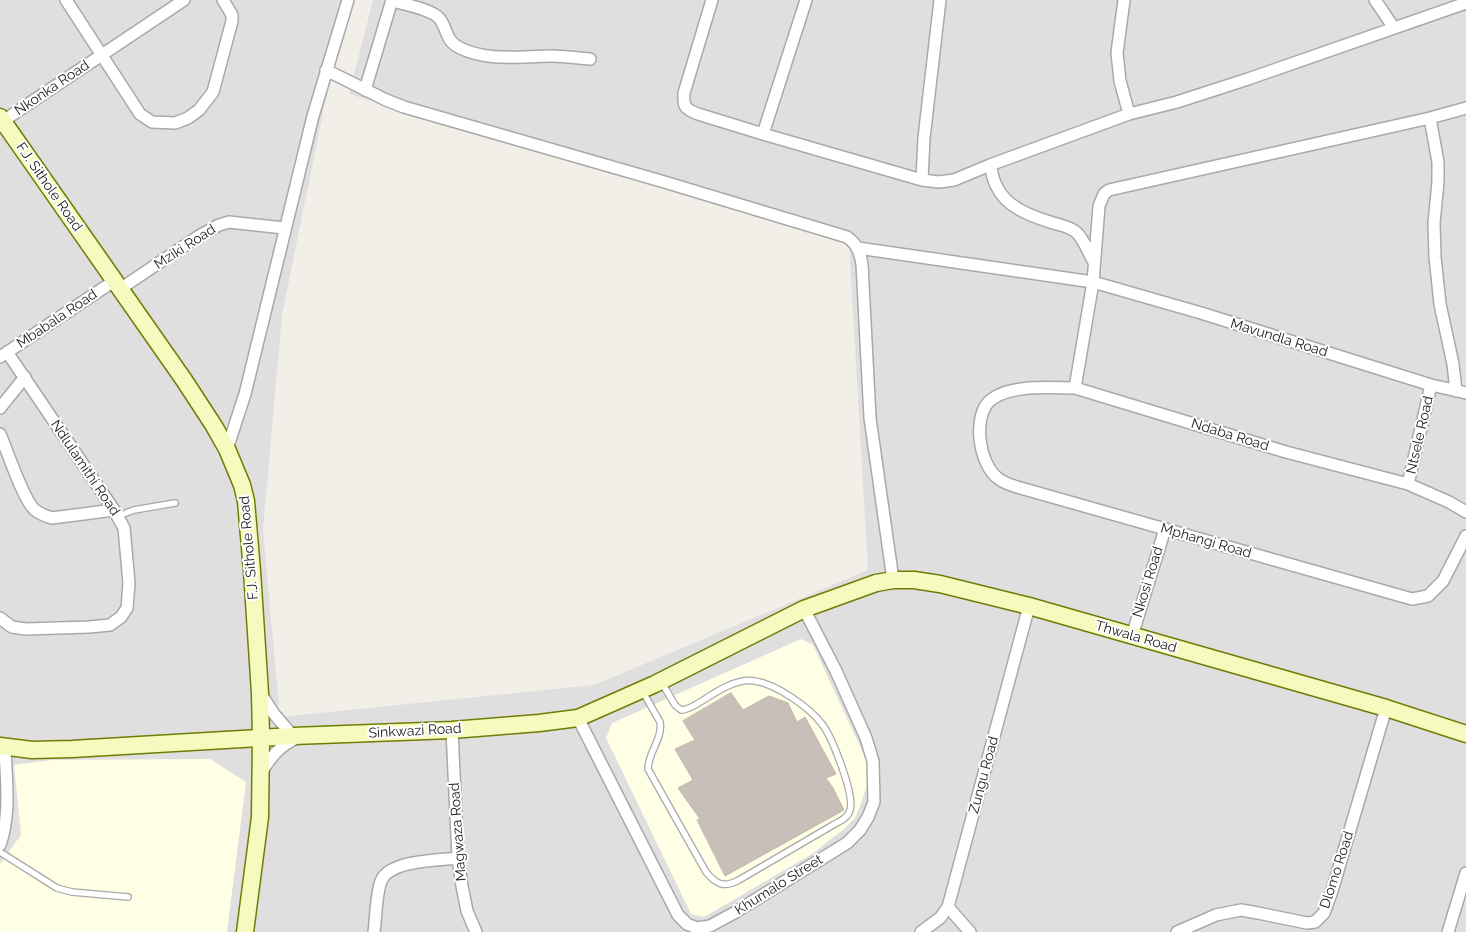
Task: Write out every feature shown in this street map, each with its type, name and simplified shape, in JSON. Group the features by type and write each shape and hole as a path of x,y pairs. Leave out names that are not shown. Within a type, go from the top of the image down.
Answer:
{"street":[{"path":"66,0 102,55"},
{"name":"Nkonka Road","path":"1,119 184,0"},
{"name":"Nkonka Road","path":"102,55 140,114 152,122 163,124 175,123 188,118 199,110 213,92 232,20 232,16 223,0"},
{"path":"227,449 245,394 284,228 313,116 348,0"},
{"path":"365,90 392,0 435,14 452,43 477,54 495,58 555,56 590,59"},
{"path":"712,0 684,93 683,102 688,110 762,134 922,180 939,182 954,180 1129,114 1177,102 1239,82 1466,3"},
{"path":"762,134 806,0"},
{"path":"922,180 924,138 940,0"},
{"path":"1124,0 1117,53 1120,81 1129,114"},
{"path":"1375,0 1394,28"},
{"path":"326,70 404,107 662,181 847,237 853,242 858,248 862,264 870,418 893,580"},
{"path":"1075,388 1093,282 1099,206 1104,194 1109,190 1430,118 1466,108"},
{"path":"1430,118 1438,162 1434,223 1435,257 1440,304 1452,364 1461,392"},
{"name":"F.J. Sithole Road","path":"1,119 184,380 227,449 242,485 246,501 252,571 261,738 260,817 245,932"},
{"path":"990,165 996,187 1005,200 1021,211 1068,227 1076,232 1094,262"},
{"name":"Mziki Road","path":"117,285 219,225 229,222 284,228"},
{"name":"Mavundla Road","path":"858,248 1093,282 1201,313 1431,385 1461,392"},
{"name":"Mbabala Road","path":"4,354 117,285"},
{"name":"Ndlulamithi Road","path":"0,618 12,627 26,628 90,627 110,624 120,618 127,608 129,583 124,528 116,513 24,377 4,354"},
{"path":"0,408 24,377"},
{"name":"Ntsele Road","path":"1408,484 1431,385"},
{"name":"Ndaba Road","path":"991,400 1001,394 1016,390 1075,388 1286,452 1408,484 1449,502 1466,512"},
{"name":"Mphangi Road","path":"991,400 984,409 980,423 980,442 984,456 990,469 998,479 1017,487 1412,599 1428,596 1443,581 1466,536"},
{"path":"0,434 26,498 38,512 52,518 116,513"},
{"name":"Nkosi Road","path":"1132,636 1165,529"},
{"name":"Thwala Road","path":"804,610 876,583 893,580 914,580 940,584 1029,606 1386,708 1466,734"},
{"name":"Zungu Road","path":"921,932 940,918 948,907 1029,606"},
{"name":"Sinkwazi Road","path":"3,747 32,750 72,749 298,736 452,730 578,718 661,681 804,610"},
{"name":"Khumalo Street","path":"578,718 678,915 688,924 697,928 710,926 846,843 860,830 874,802 873,761 866,738 836,671 804,610"},
{"path":"260,693 274,714 298,736 279,748 260,775"},
{"name":"Dlomo Road","path":"1177,932 1216,914 1230,911 1258,912 1307,923 1315,922 1324,914 1386,708"},
{"name":"Magwaza Road","path":"452,730 458,858 467,911 476,932"},
{"path":"0,845 6,811 3,747"},
{"path":"374,932 382,879 388,872 411,863 458,858"},
{"path":"1448,932 1466,873"},
{"path":"948,907 970,932"}],"lane":[{"path":"116,513 174,504"},
{"path":"641,690 661,726 660,735 648,769 706,872 717,883 728,885 739,880 845,818 849,813 850,793 832,743 821,723 801,705 764,682 746,680 723,688 690,708 681,710 675,705 661,681"},
{"path":"0,852 57,888 72,892 128,897"}],"shaded area":[{"path":"0,0 348,0 334,59 282,315 263,530 280,717 594,685 868,570 849,244 349,94 373,0 1466,0 1466,932 0,932"},
{"path":"801,639 813,645 869,766 869,779 860,806 855,818 844,829 812,854 704,917 691,914 606,738 612,723"},
{"path":"210,759 246,782 227,932 0,932 0,864 21,835 14,765 52,760"}],"building":[{"path":"731,693 743,710 769,696 788,703 797,722 805,717 836,774 826,778 844,810 725,876 697,820 700,819 678,788 693,780 675,749 695,740 683,721"}]}
